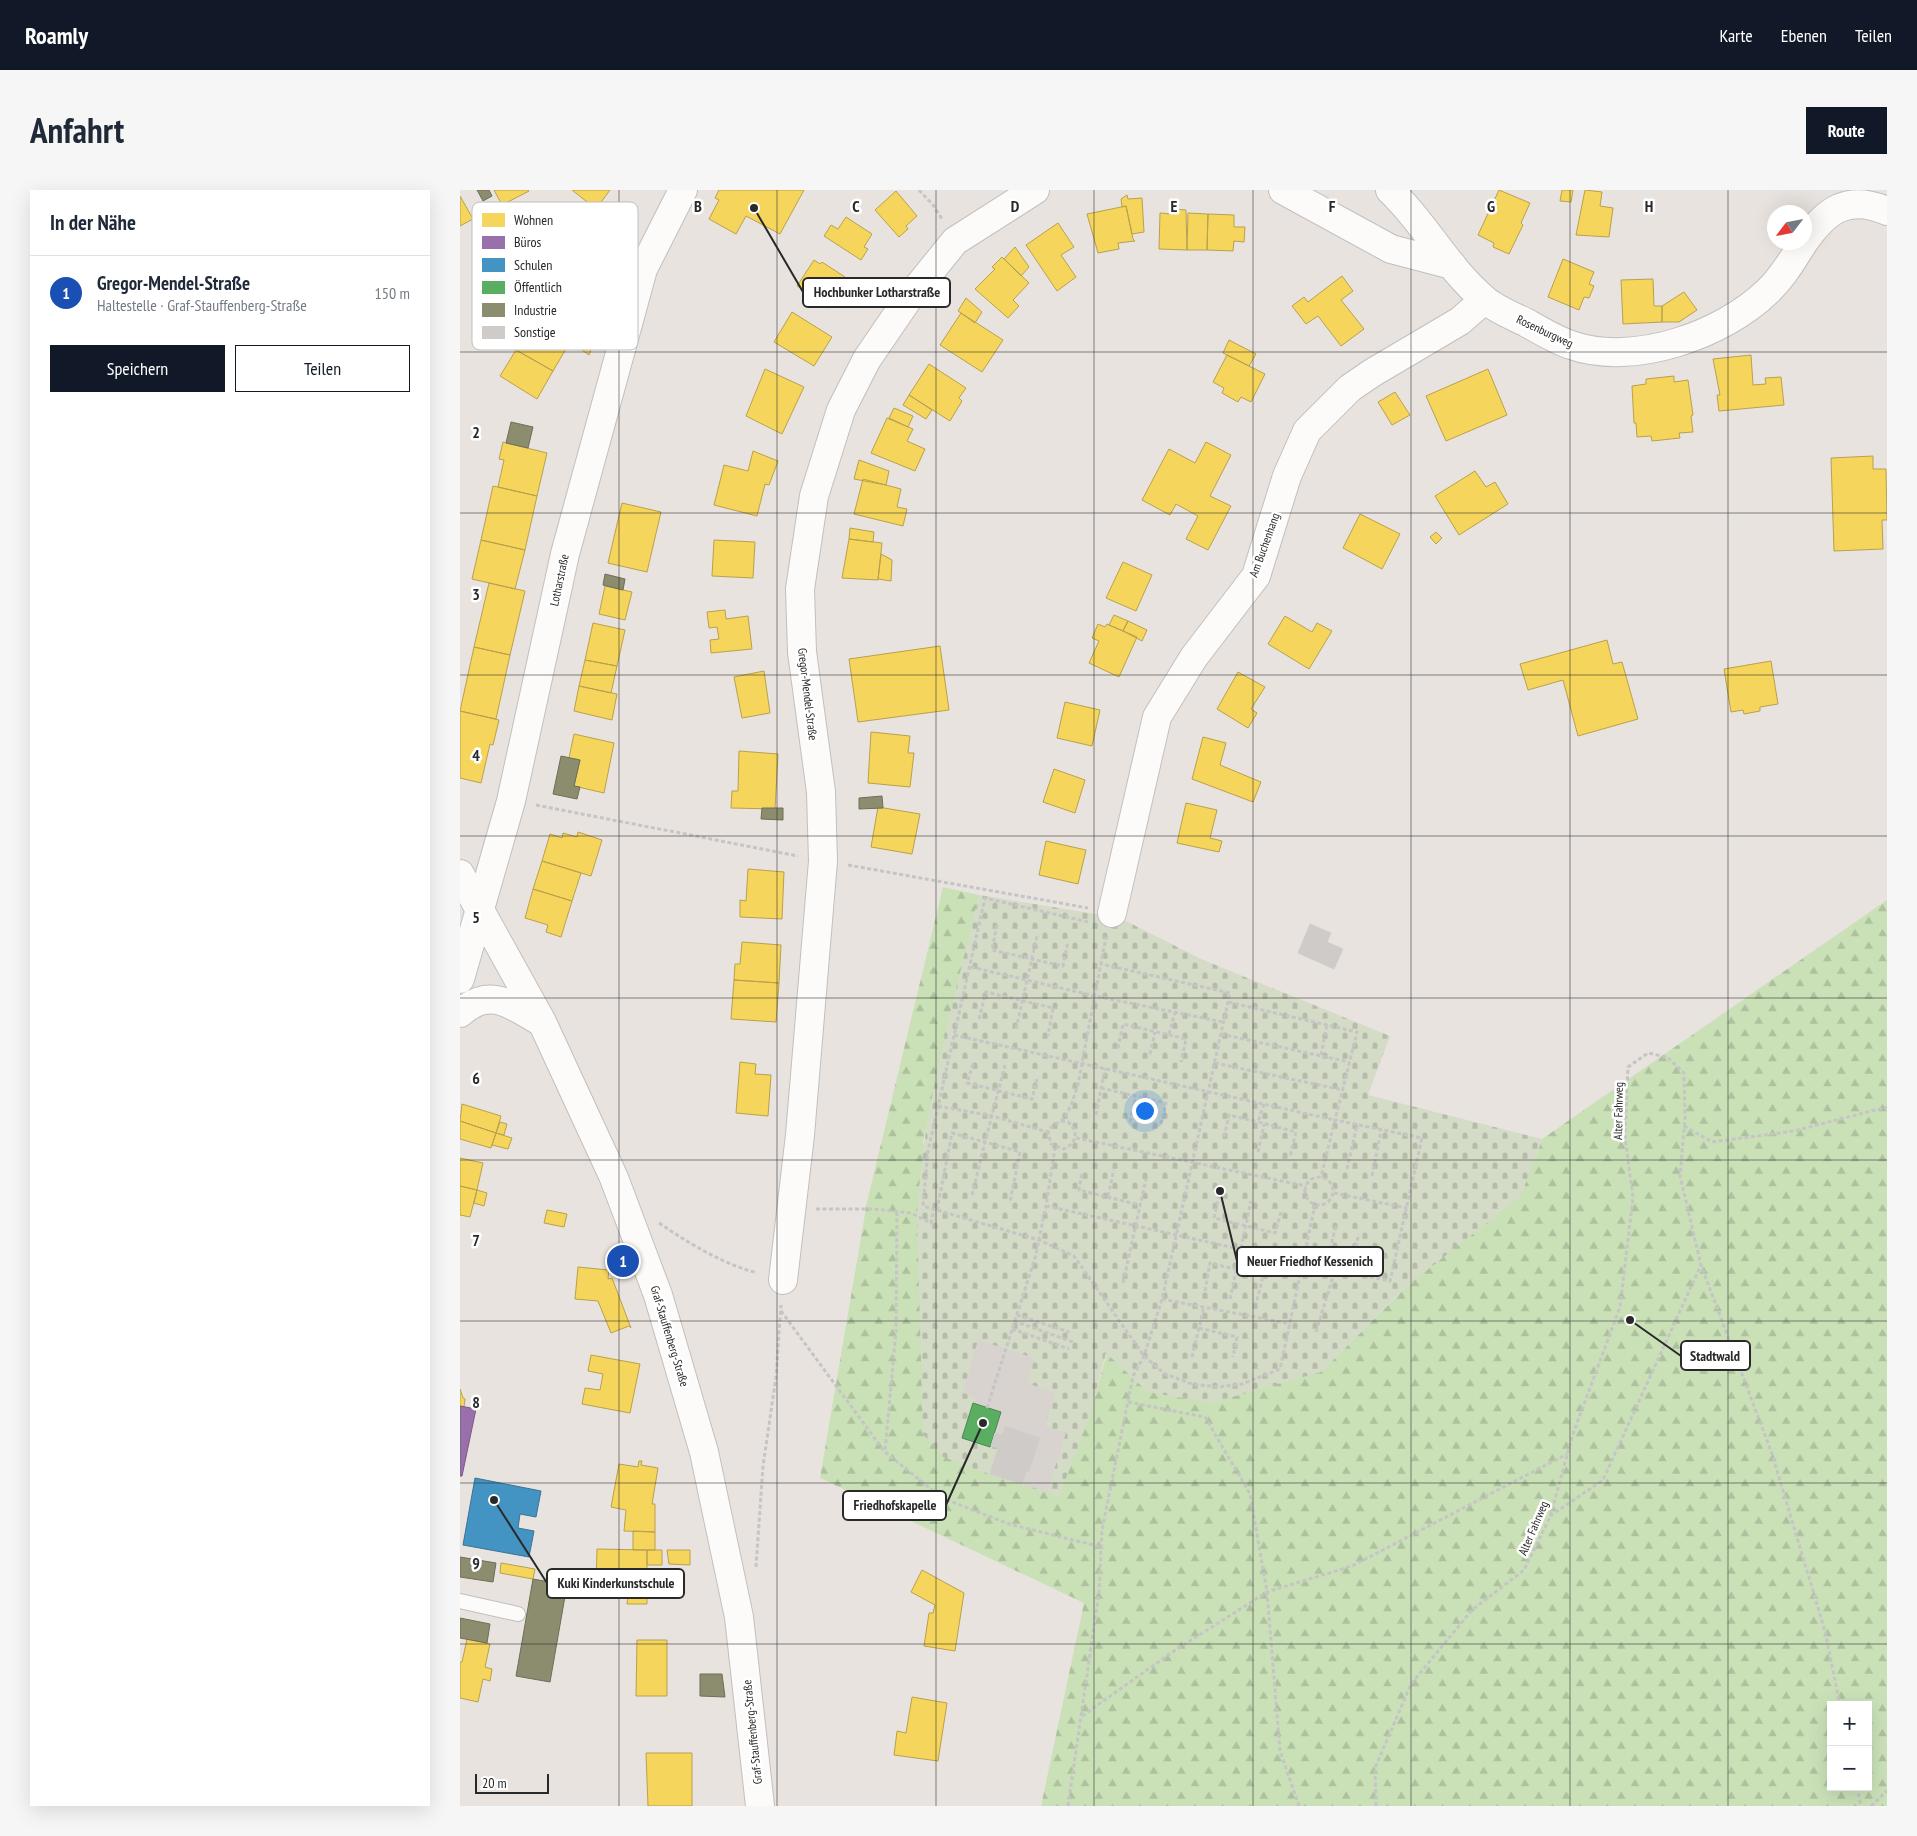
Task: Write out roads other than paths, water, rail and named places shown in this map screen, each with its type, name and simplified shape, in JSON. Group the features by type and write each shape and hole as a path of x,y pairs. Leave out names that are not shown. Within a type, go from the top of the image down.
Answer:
{"street":[{"name":"Lotharstraße","path":"638,286 643,268 683,190"},
{"name":"Gregor-Mendel-Straße","path":"783,1280 793,1209 823,860 821,792 802,652 800,589 814,496 841,410 867,359 908,299 955,241 1035,190"},
{"path":"1283,190 1391,249 1452,265"},
{"name":"Rosenburgweg","path":"1390,190 1403,202 1452,265 1484,300 1572,346 1614,351 1634,351 1664,346 1715,327 1753,305 1782,276 1799,250"},
{"name":"Rosenburgweg","path":"1812,232 1837,199 1851,204 1887,211"},
{"name":"Am Buchenhang","path":"1110,920 1157,717 1194,657 1256,576 1287,476 1307,431 1350,388 1460,321 1484,300"},
{"name":"Lotharstraße","path":"460,979 511,801 565,554 621,350"},
{"name":"Graf-Stauffenberg-Straße","path":"460,874 542,1022 614,1178 658,1295 704,1452 739,1618 760,1806"},
{"path":"460,1014 469,1005 484,999 505,1001 542,1022"}],"lane":[{"path":"460,1601 518,1614"}],"place":[{"name":"Hochbunker Lotharstraße","path":"754,208"},
{"name":"Neuer Friedhof Kessenich","path":"1220,1191"},
{"name":"Gregor-Mendel-Straße","path":"623,1261"},
{"name":"Stadtwald","path":"1630,1320"},
{"name":"Friedhofskapelle","path":"983,1423"},
{"name":"Kuki Kinderkunstschule","path":"494,1500"}]}
